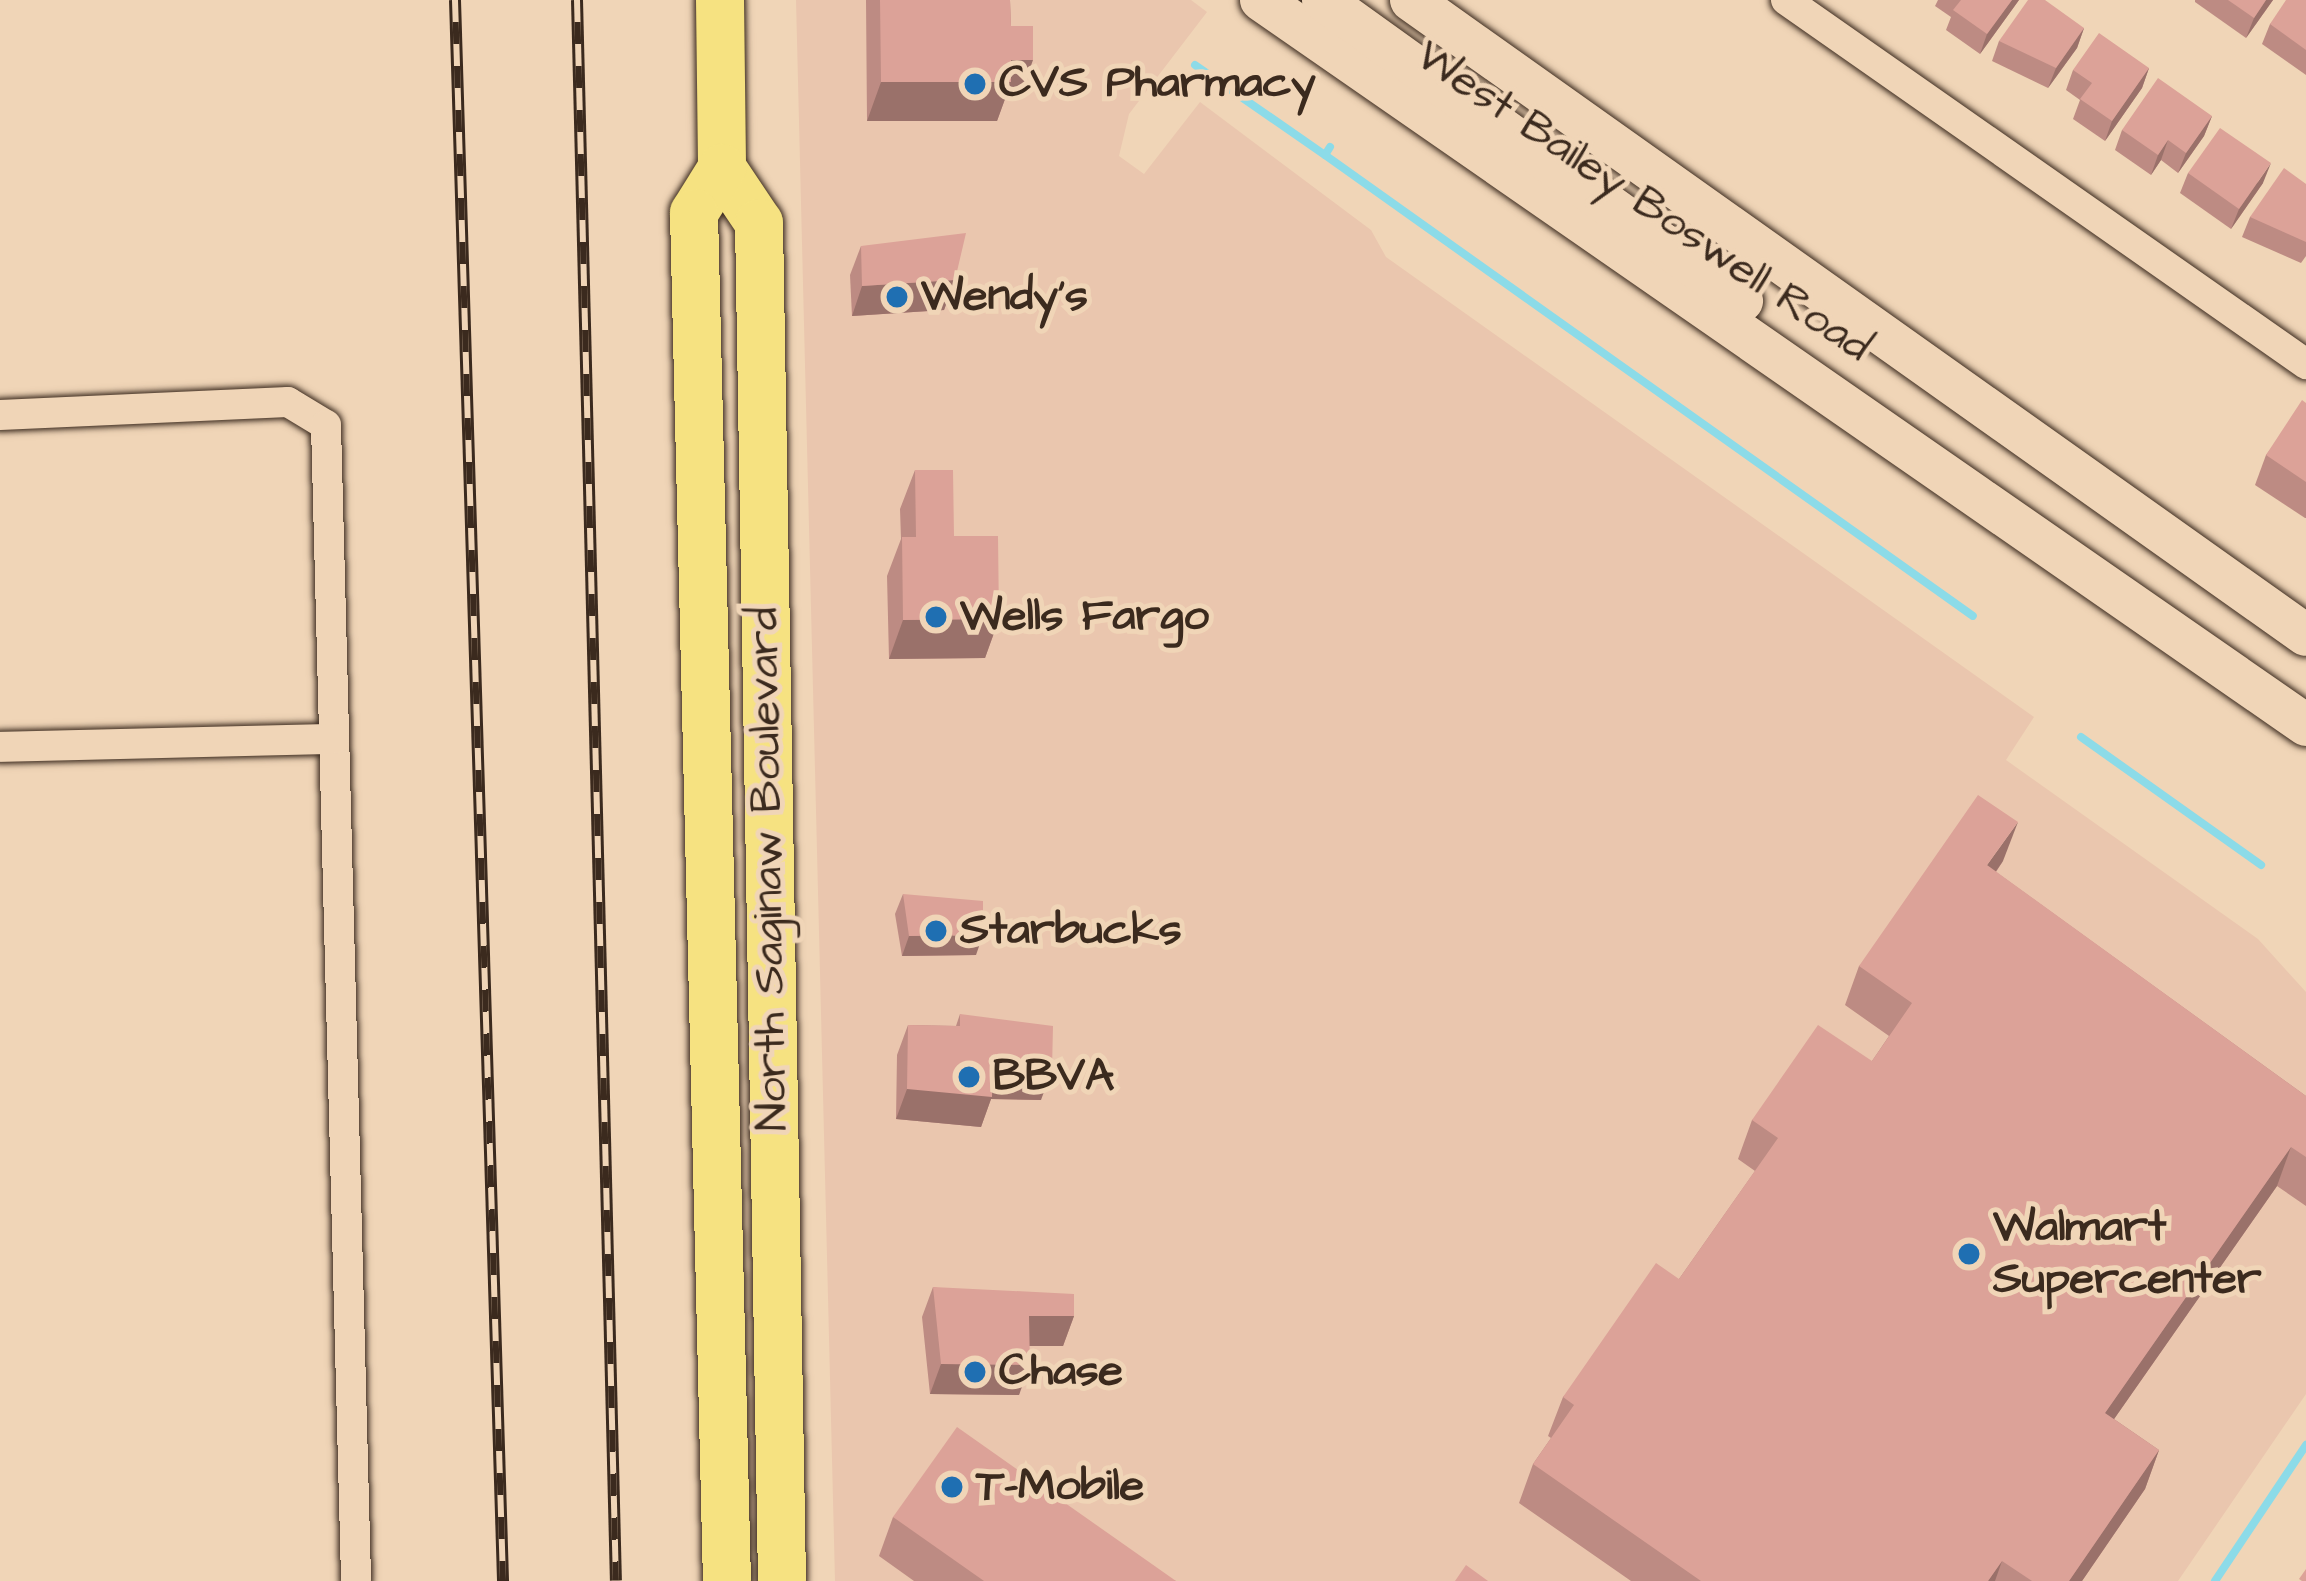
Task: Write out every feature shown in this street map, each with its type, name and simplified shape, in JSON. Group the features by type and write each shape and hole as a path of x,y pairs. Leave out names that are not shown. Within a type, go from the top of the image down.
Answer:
{"main road":[{"name":"North Saginaw Boulevard","path":"720,0 722,168 694,213 727,1581"},
{"name":"West Bailey Boswell Road","path":"1261,0 2306,725"},
{"name":"West Bailey Boswell Road","path":"1323,0 1818,356 1910,446"},
{"name":"West Bailey Boswell Road","path":"1369,0 1839,326 1951,384"},
{"name":"West Bailey Boswell Road","path":"1412,0 2306,634"},
{"name":"North Saginaw Boulevard","path":"722,168 759,223 782,1581"}],"street":[{"path":"1786,0 2306,364"},
{"path":"0,415 288,402 326,425 356,1581"},
{"path":"0,747 334,740"}],"shaded area":[{"path":"796,0 1191,0 1207,12 1129,114 1119,156 1144,174 1200,102 1371,230 1386,257 2034,717 2006,760 2258,939 2306,992 2306,1394 2178,1581 835,1581"}],"building":[{"path":"880,0 1010,0 1011,26 1033,26 1033,60 1011,60 1011,82 881,82"},
{"path":"1961,0 2012,0 1987,34 1953,10"},
{"path":"2028,0 2045,0 2084,28 2056,68 1999,41"},
{"path":"2228,0 2266,0 2254,18"},
{"path":"2286,0 2306,0 2306,50 2270,24"},
{"path":"2099,33 2149,68 2112,121 2080,99 2092,83 2073,70"},
{"path":"2158,78 2212,116 2186,153 2168,140 2158,155 2122,130"},
{"path":"2220,128 2271,163 2239,209 2188,173"},
{"path":"2284,168 2306,184 2306,242 2250,217"},
{"path":"966,233 955,280 862,286 861,246"},
{"path":"2302,400 2306,403 2306,482 2266,455"},
{"path":"915,470 953,470 954,536 998,536 999,619 903,620 902,537 916,537"},
{"name":"Walmart Supercenter","path":"1978,795 2018,822 1987,865 2306,1096 2306,1157 2291,1147 2105,1413 2159,1450 2069,1581 2032,1581 2002,1561 1988,1581 1701,1581 1533,1464 1574,1405 1563,1397 1656,1263 1679,1279 1778,1138 1752,1120 1818,1025 1872,1061 1912,1003 1859,966"},
{"path":"903,894 983,901 983,935 909,936"},
{"path":"960,1014 1053,1026 1052,1070 993,1069 992,1097 907,1089 908,1025 960,1026"},
{"path":"933,1287 1074,1294 1074,1316 1029,1316 1030,1365 941,1364"},
{"path":"957,1427 1176,1581 984,1581 893,1517"},
{"path":"1466,1565 1488,1581 1455,1581"}],"waterway":[{"path":"1195,65 1325,155"},
{"path":"1330,147 1325,155 1973,616"},
{"path":"2081,737 2261,865"},
{"path":"2215,1581 2306,1445"}],"railway":[{"path":"455,0 503,1581"},
{"path":"577,0 616,1581"}],"place":[{"name":"CVS Pharmacy","path":"975,84"},
{"name":"Wendy's","path":"897,297"},
{"name":"Wells Fargo","path":"936,617"},
{"name":"Starbucks","path":"936,931"},
{"name":"BBVA","path":"969,1077"},
{"name":"Walmart Supercenter","path":"1969,1254"},
{"name":"Chase","path":"975,1372"},
{"name":"T-Mobile","path":"952,1487"}]}
